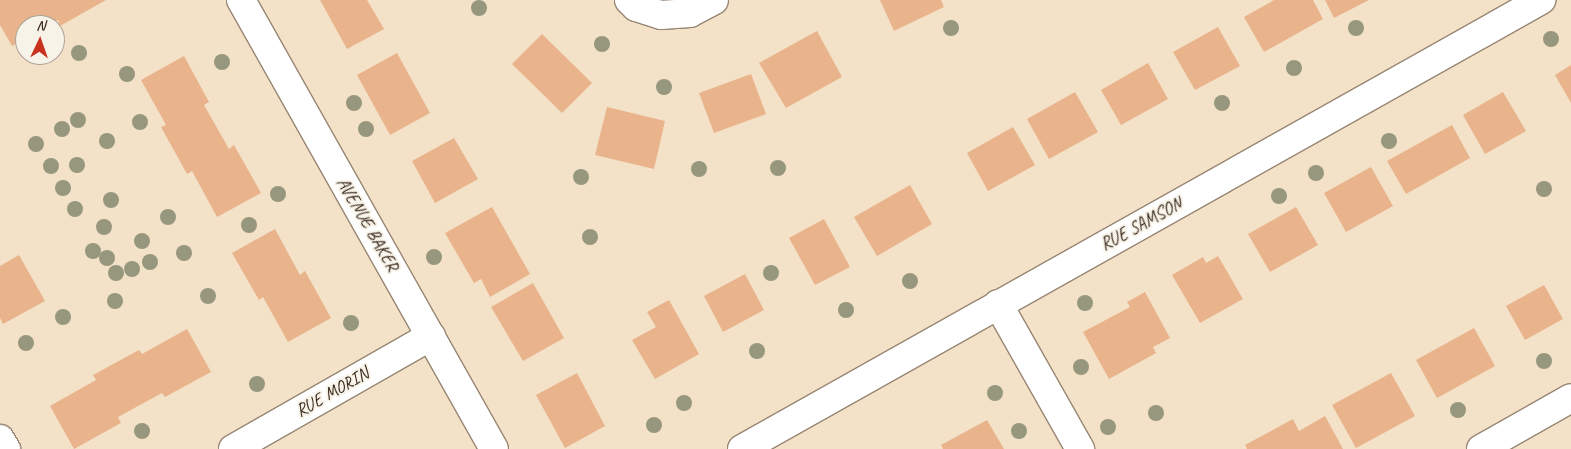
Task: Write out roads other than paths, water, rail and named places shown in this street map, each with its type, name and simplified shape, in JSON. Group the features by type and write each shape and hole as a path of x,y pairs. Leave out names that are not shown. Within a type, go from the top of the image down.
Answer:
{"street":[{"name":"AVENUE BAKER","path":"241,0 494,449"},
{"path":"629,0 636,7 661,15 690,13 714,0"},
{"name":"RUE SAMSON","path":"742,449 1541,0"},
{"path":"998,304 1080,449"},
{"name":"RUE MORIN","path":"233,449 431,336"},
{"path":"1481,449 1571,398"},
{"path":"0,439 6,449"}]}
